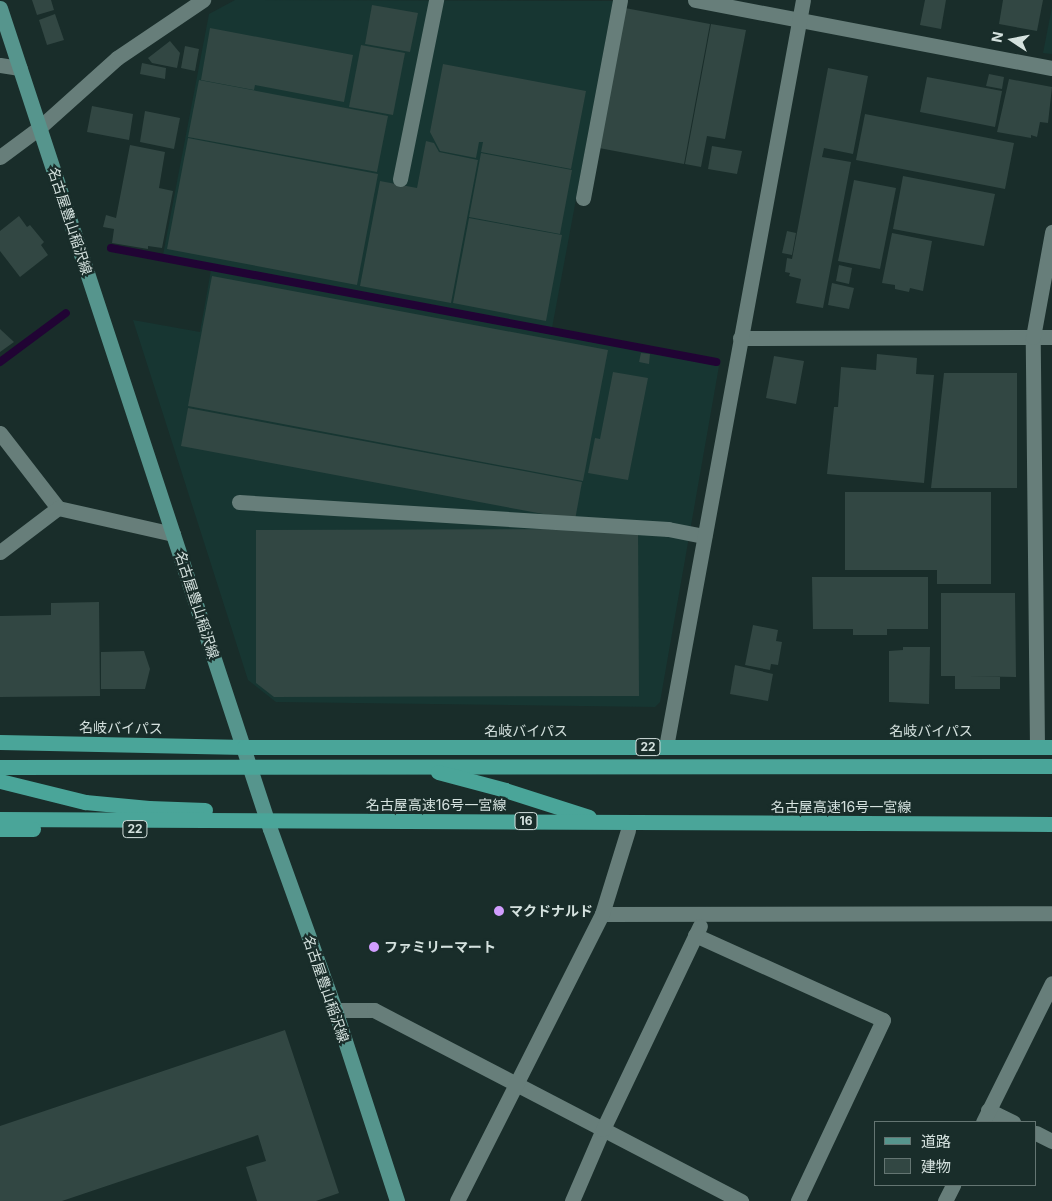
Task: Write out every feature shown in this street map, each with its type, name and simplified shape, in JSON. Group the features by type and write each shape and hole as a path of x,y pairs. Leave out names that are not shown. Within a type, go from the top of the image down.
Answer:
{"highway":[{"name":"名岐バイパス","path":"0,742 244,747 1052,747"},
{"path":"244,747 282,754 358,759 448,774 628,830"},
{"path":"0,768 1052,766"},
{"path":"0,781 85,802 149,808 223,810 270,828"},
{"name":"名古屋高速16号一宮線","path":"0,819 1052,824"},
{"name":"22","path":"0,829 1052,830"}],"main road":[{"name":"名古屋豊山稲沢線","path":"0,8 270,828 334,1010 397,1201"}],"street":[{"path":"0,157 39,128 117,58 203,0"},
{"path":"400,179 436,0"},
{"path":"583,198 620,0"},
{"path":"695,0 1052,68"},
{"path":"666,747 803,0"},
{"path":"0,65 20,68"},
{"path":"1036,747 1033,337 1052,232"},
{"path":"740,338 1052,337"},
{"path":"0,433 58,508 173,534"},
{"path":"239,502 668,529 704,536"},
{"path":"0,552 58,508"},
{"path":"457,1201 518,1084 602,914 628,830"},
{"path":"602,914 1052,914"},
{"path":"572,1201 603,1129 705,914"},
{"path":"695,935 883,1020 798,1201"},
{"path":"1008,1121 985,1116 1052,983"},
{"path":"334,1010 374,1010 741,1201"},
{"path":"1037,1134 1052,1141"},
{"path":"945,1201 952,1186"}],"shaded area":[{"path":"235,0 613,1 552,328 163,255 209,14"},
{"path":"1052,7 1052,54 1043,53"},
{"path":"211,270 719,366 660,702 655,707 276,702 248,680 133,320 200,332"}],"building":[{"path":"32,0 51,0 54,10 37,15"},
{"path":"925,0 946,0 941,29 920,25"},
{"path":"1003,0 1043,0 1037,31 999,24"},
{"path":"372,5 418,13 410,52 365,44"},
{"path":"625,8 710,24 684,164 599,148"},
{"path":"55,14 64,40 47,45 39,20"},
{"path":"711,24 746,30 725,139 707,136 701,167 685,164"},
{"path":"210,28 353,55 344,102 255,85 254,90 201,80"},
{"path":"170,41 180,53 177,68 152,63 148,58"},
{"path":"361,45 405,53 393,115 349,107"},
{"path":"185,46 199,49 195,71 181,68"},
{"path":"142,63 166,68 165,79 140,74"},
{"path":"443,64 586,91 571,169 481,152 483,142 479,142 476,158 440,151 430,132"},
{"path":"828,68 868,76 853,154 824,148 822,157 851,162 823,308 796,303 801,279 789,276 790,273 785,272 787,258 792,259"},
{"path":"989,74 1004,77 1002,89 986,86"},
{"path":"927,77 1002,91 995,127 920,112"},
{"path":"1009,79 1052,87 1048,123 1040,122 1037,137 1031,135 1031,138 997,132"},
{"path":"199,80 388,116 377,172 188,137"},
{"path":"92,106 133,114 129,140 87,132"},
{"path":"145,111 180,118 174,149 140,142"},
{"path":"865,114 1014,143 1005,189 856,160"},
{"path":"188,138 378,174 357,285 167,249"},
{"path":"426,141 434,143 439,152 478,160 451,303 360,286 380,181 417,188"},
{"path":"130,145 165,152 159,188 173,191 162,248 148,246 148,249 112,243 114,229 103,227 106,215 116,218"},
{"path":"712,146 742,151 737,174 708,169"},
{"path":"481,153 572,170 560,234 469,217"},
{"path":"903,176 995,194 984,246 893,229"},
{"path":"854,180 896,188 880,269 838,261"},
{"path":"19,216 27,227 30,225 44,242 41,245 48,255 20,277 0,251 0,231"},
{"path":"469,218 562,235 546,321 453,303"},
{"path":"787,231 796,233 792,255 782,253"},
{"path":"892,233 932,241 923,291 910,288 909,292 895,289 895,285 882,283"},
{"path":"839,265 852,268 849,284 836,281"},
{"path":"212,276 608,350 583,481 188,406"},
{"path":"832,283 854,288 849,309 828,305"},
{"path":"0,329 14,342 0,352"},
{"path":"641,353 650,354 649,364 639,362"},
{"path":"877,354 917,358 916,374 934,375 924,483 827,474 834,407 838,407 841,367 876,370"},
{"path":"774,356 804,361 796,404 766,398"},
{"path":"613,372 648,378 628,480 588,473 595,438 600,439"},
{"path":"944,373 1017,373 1017,488 931,488"},
{"path":"188,408 582,482 575,520 181,446"},
{"path":"845,492 991,492 991,584 937,584 937,570 845,570"},
{"path":"638,529 639,696 274,697 256,683 256,530"},
{"path":"812,577 928,577 928,629 887,629 887,635 853,635 853,629 813,629"},
{"path":"941,593 1015,593 1016,677 967,676 1000,677 1000,689 955,689 955,676 941,676"},
{"path":"99,602 100,696 0,697 0,616 51,615 51,603"},
{"path":"753,625 778,630 776,641 782,642 778,665 771,664 770,670 745,665"},
{"path":"903,647 930,647 929,704 889,702 889,651 903,650"},
{"path":"144,651 150,669 145,689 101,689 101,652"},
{"path":"735,665 773,674 768,701 730,694"},
{"path":"285,1030 339,1193 316,1201 257,1201 246,1167 266,1161 258,1135 62,1201 0,1201 0,1126"}],"waterway":[{"path":"111,248 716,362"},
{"path":"0,362 66,313"}],"place":[{"name":"マクドナルド","path":"499,911"},
{"name":"ファミリーマート","path":"374,947"}]}
